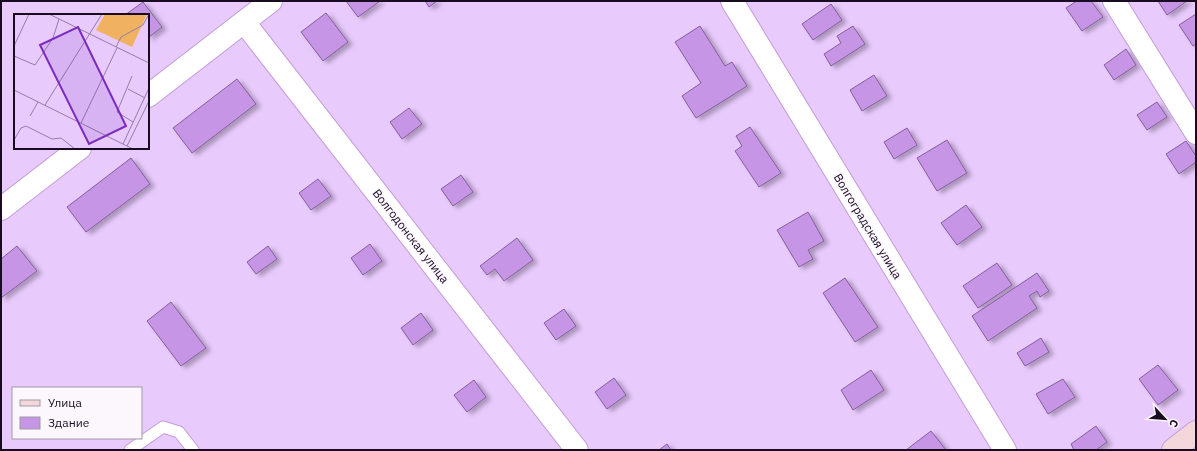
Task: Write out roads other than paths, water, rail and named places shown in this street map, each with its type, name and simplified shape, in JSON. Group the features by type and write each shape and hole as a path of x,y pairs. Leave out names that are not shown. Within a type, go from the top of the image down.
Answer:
{"main road":[{"path":"1173,450 1196,432"}],"street":[{"path":"149,95 271,1"},
{"name":"Волгоградская улица","path":"732,1 1005,450"},
{"path":"1114,1 1196,133"},
{"name":"Волгодонская улица","path":"244,22 577,450"},
{"path":"1,208 79,149"}],"lane":[{"path":"130,450 163,426 179,432 193,450"}]}
